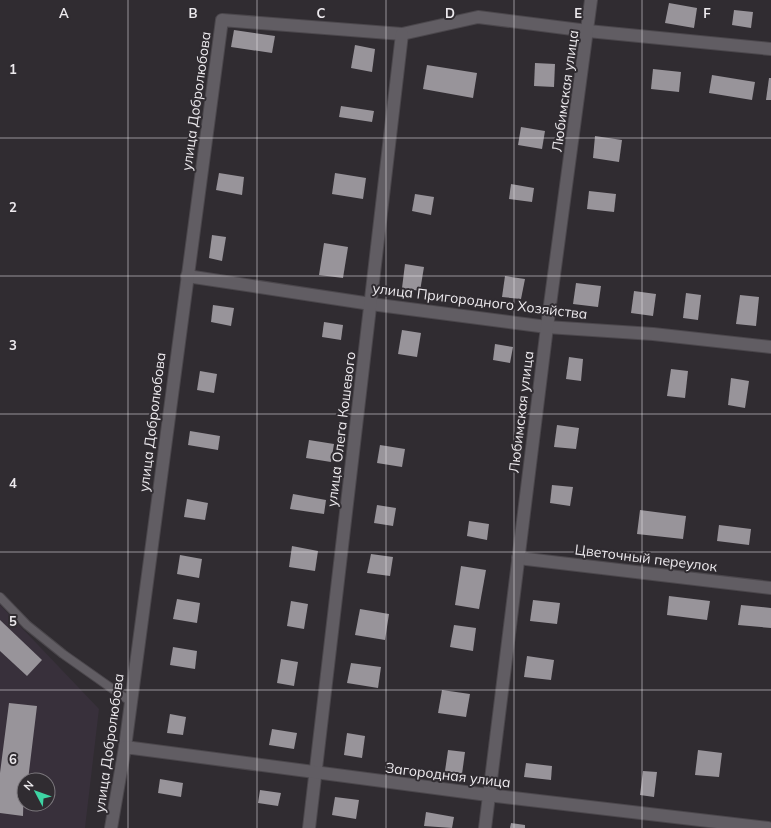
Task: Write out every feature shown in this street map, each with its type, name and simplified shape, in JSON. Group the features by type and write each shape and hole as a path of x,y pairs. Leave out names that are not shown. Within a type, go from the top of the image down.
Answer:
{"street":[{"name":"Любимская улица","path":"484,828 547,327 591,0"},
{"path":"402,34 478,17 588,31 771,49"},
{"name":"улица Добролюбова","path":"111,828 125,747 222,20 402,34"},
{"name":"улица Олега Кошевого","path":"309,828 402,34"},
{"name":"улица Пригородного Хозяйства","path":"187,276 371,304 547,327 653,334 771,347"},
{"name":"Цветочный переулок","path":"518,558 771,588"},
{"name":"Загородная улица","path":"125,747 488,795 768,828"}],"lane":[{"path":"0,597 28,625 63,654 131,702"}],"shaded area":[{"path":"0,605 99,709 85,828 0,828"}],"building":[{"path":"669,3 697,8 694,28 665,23"},
{"path":"734,10 753,12 751,28 732,25"},
{"path":"234,30 275,36 272,53 231,47"},
{"path":"355,45 375,49 372,72 351,68"},
{"path":"535,63 555,64 554,87 534,86"},
{"path":"427,65 477,73 473,98 423,89"},
{"path":"653,69 681,72 679,92 651,89"},
{"path":"712,75 755,82 752,100 709,93"},
{"path":"769,78 771,78 771,100 766,100"},
{"path":"341,106 374,111 372,122 339,117"},
{"path":"521,127 545,131 542,149 518,145"},
{"path":"595,136 622,140 619,162 593,158"},
{"path":"219,173 244,177 242,195 216,190"},
{"path":"335,173 366,178 363,199 332,194"},
{"path":"511,184 534,188 532,202 509,199"},
{"path":"589,191 616,194 614,212 587,209"},
{"path":"415,194 434,197 431,215 412,211"},
{"path":"212,235 226,237 222,261 209,258"},
{"path":"324,243 348,247 343,278 319,275"},
{"path":"405,264 424,267 420,291 402,288"},
{"path":"505,276 525,279 521,299 502,297"},
{"path":"576,283 601,286 598,307 573,304"},
{"path":"634,291 656,294 653,316 631,313"},
{"path":"686,293 701,295 698,320 683,318"},
{"path":"740,295 759,297 756,326 736,324"},
{"path":"213,305 234,308 231,326 211,322"},
{"path":"324,322 343,325 341,340 322,337"},
{"path":"402,330 421,333 417,357 398,354"},
{"path":"495,344 513,347 510,363 493,360"},
{"path":"569,357 583,359 581,381 566,379"},
{"path":"671,369 688,371 685,398 667,396"},
{"path":"200,371 217,374 214,393 197,390"},
{"path":"731,378 749,381 745,408 728,405"},
{"path":"557,425 579,428 576,449 554,447"},
{"path":"190,431 220,436 218,450 188,445"},
{"path":"309,440 334,444 331,462 306,458"},
{"path":"380,445 405,449 402,467 377,463"},
{"path":"552,485 573,487 570,506 550,503"},
{"path":"293,494 326,500 324,514 290,509"},
{"path":"187,499 208,503 205,520 184,517"},
{"path":"377,505 396,508 393,526 374,523"},
{"path":"640,510 686,516 683,539 637,534"},
{"path":"469,521 489,524 487,540 467,536"},
{"path":"719,525 751,529 749,545 717,541"},
{"path":"292,546 318,551 315,571 289,567"},
{"path":"371,554 393,557 390,576 367,573"},
{"path":"180,555 202,559 199,578 177,574"},
{"path":"461,566 486,570 479,609 455,605"},
{"path":"669,596 710,601 707,620 667,615"},
{"path":"177,599 200,603 197,623 173,619"},
{"path":"533,600 560,603 557,624 530,621"},
{"path":"291,601 308,604 304,629 287,626"},
{"path":"741,605 771,608 771,628 738,625"},
{"path":"360,609 389,614 385,640 355,635"},
{"path":"0,620 42,660 27,676 0,651"},
{"path":"454,625 476,628 473,651 450,647"},
{"path":"173,647 197,651 195,669 170,665"},
{"path":"527,656 554,660 551,680 524,677"},
{"path":"281,659 298,662 294,686 277,683"},
{"path":"351,663 381,667 378,688 347,683"},
{"path":"442,690 470,694 466,717 438,713"},
{"path":"9,703 37,706 29,772 16,772 16,812 23,812 23,816 0,813 0,773"},
{"path":"170,714 186,717 183,735 167,733"},
{"path":"272,729 297,733 294,749 269,745"},
{"path":"347,733 365,736 362,758 344,755"},
{"path":"448,750 465,752 462,774 445,771"},
{"path":"698,750 722,753 719,777 695,775"},
{"path":"526,763 552,766 551,780 524,777"},
{"path":"643,771 657,772 654,797 640,795"},
{"path":"160,779 183,783 181,797 158,793"},
{"path":"260,790 281,793 278,806 258,803"},
{"path":"335,797 359,800 356,819 332,815"},
{"path":"426,812 454,817 452,828 424,826"},
{"path":"511,823 525,825 525,828 510,828"}]}
